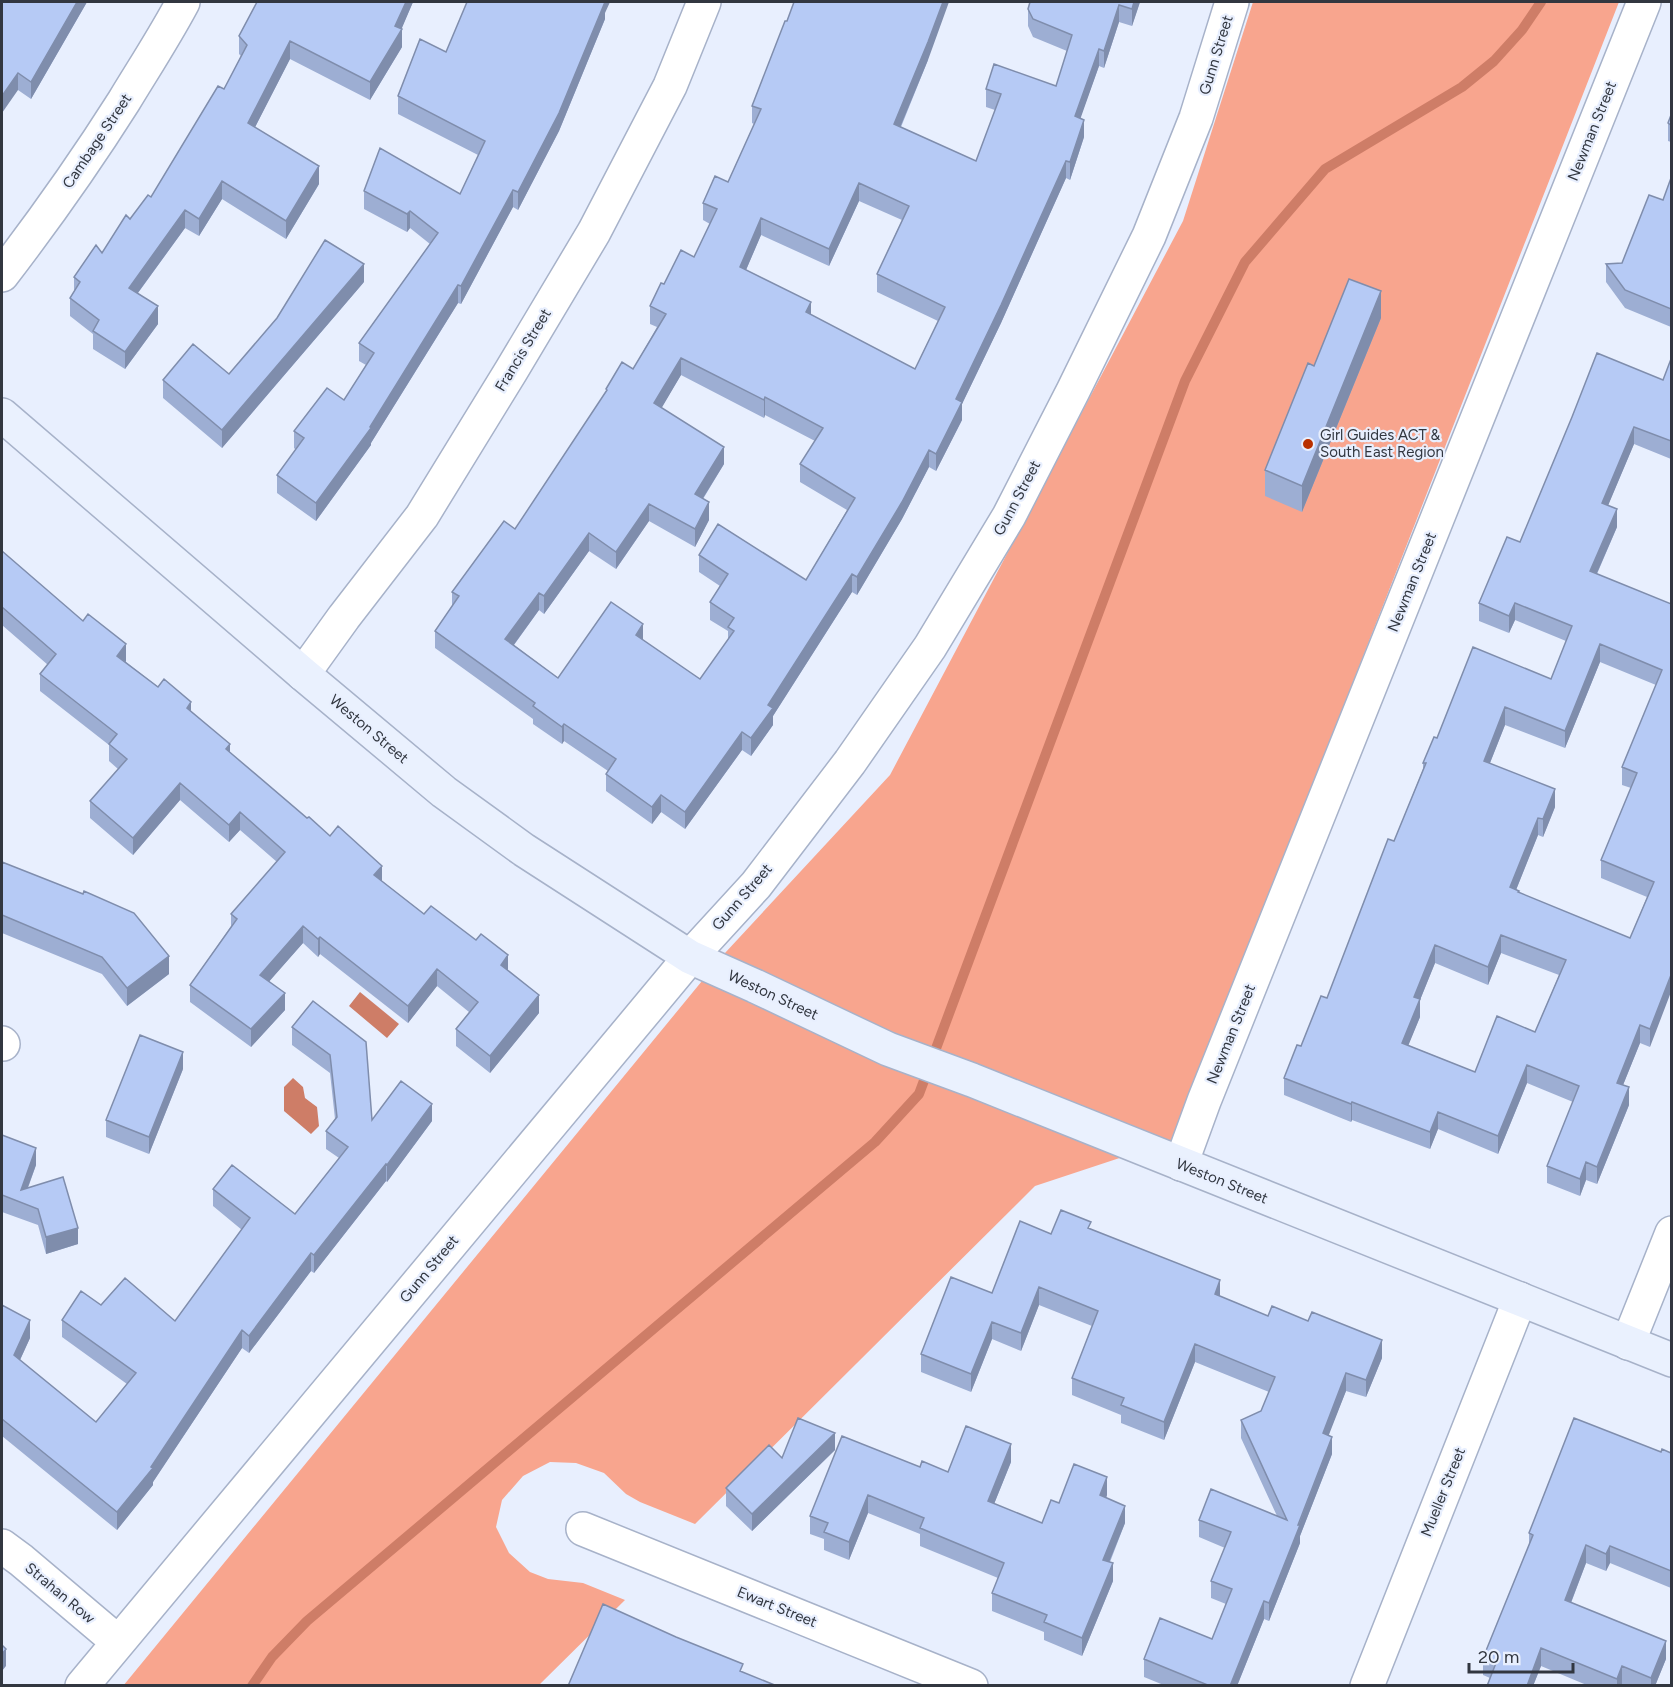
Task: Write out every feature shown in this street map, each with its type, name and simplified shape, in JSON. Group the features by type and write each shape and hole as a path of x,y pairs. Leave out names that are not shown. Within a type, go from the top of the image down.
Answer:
{"street":[{"name":"Cambage Street","path":"2,275 93,149 183,2"},
{"name":"Francis Street","path":"303,674 422,516 594,232 670,86 704,2"},
{"name":"Gunn Street","path":"82,1686 690,957 756,885 849,762 930,647 1010,516 1149,236 1197,118 1232,2"},
{"name":"Newman Street","path":"1181,1164 1213,1078 1644,2"},
{"name":"Weston Street","path":"2,415 444,792 524,850 690,957 888,1049 972,1080 1671,1360"},
{"path":"1628,1343 1671,1233"},
{"name":"Mueller Street","path":"1367,1686 1520,1299"},
{"name":"Ewart Street","path":"583,1529 971,1686"},
{"name":"Strahan Row","path":"2,1546 118,1642"}],"shaded area":[{"path":"1253,2 1619,2 1174,1140 1035,1186 695,1524 640,1502 626,1494 604,1473 576,1463 550,1462 523,1476 502,1500 496,1527 509,1553 530,1572 548,1579 583,1583 625,1600 539,1685 123,1686 725,953 890,775 1183,221"},
{"path":"360,992 399,1024 387,1038 349,1006"},
{"path":"293,1078 303,1087 305,1098 317,1107 319,1126 311,1134 284,1111 284,1087"}],"building":[{"path":"2,2 77,2 31,82 18,73 2,96"},
{"path":"257,2 406,2 395,26 402,29 370,82 290,41 248,123 319,166 286,221 222,181 199,219 185,210 129,288 158,306 125,352 93,331 99,320 70,298 80,282 74,277 96,245 102,253 126,215 130,219 148,195 151,197 218,86 224,89 247,45 239,36"},
{"path":"467,2 605,2 559,113 518,192 513,190 461,286 458,285 371,428 316,503 277,475 304,438 294,431 327,388 344,400 374,353 359,343 438,233 410,211 407,214 364,191 380,148 460,194 485,141 398,96 420,39 446,52"},
{"path":"794,2 943,2 894,124 976,161 1001,94 986,89 994,64 1056,86 1072,35 1033,19 1028,9 1030,2 1134,2 1132,9 1119,5 1104,51 1099,49 1075,116 1084,120 1070,162 1066,161 956,399 962,402 936,454 929,450 902,502 857,577 852,574 768,705 773,708 751,738 742,732 685,812 661,795 652,807 606,774 616,759 564,724 562,727 533,706 535,703 435,631 459,596 452,592 504,521 515,529 607,390 622,362 633,369 666,314 650,306 681,250 694,257 717,209 703,203 715,176 728,182 761,109 752,106 785,21 787,21","holes":["859,183 909,206 877,274 945,307 915,369 806,312 811,302 740,267 761,218 829,249","681,358 764,400 765,397 823,428 800,464 855,498 806,580 718,524 699,555 728,574 710,602 734,618 728,627 734,631 700,679 636,635 643,624 611,602 558,678 505,639 539,593 544,596 589,533 616,552 649,504 695,529 709,502 695,494 724,447 654,403"]},
{"path":"1671,178 1671,309 1625,290 1606,264 1622,263 1649,195 1663,200"},
{"path":"325,240 364,264 222,430 163,380 193,344 229,374 277,318"},
{"name":"Girl Guides ACT & South East Region","path":"1349,279 1381,291 1302,486 1265,470 1308,363 1314,366"},
{"path":"1597,353 1663,380 1671,359 1671,441 1634,427 1602,503 1617,509 1590,571 1671,604 1671,975 1650,1029 1640,1025 1617,1083 1629,1087 1597,1167 1586,1162 1580,1179 1547,1166 1579,1086 1527,1065 1498,1136 1438,1112 1430,1132 1284,1078 1297,1045 1301,1046 1321,996 1327,998 1388,839 1394,841 1426,763 1423,763 1434,737 1437,738 1473,647 1551,679 1572,626 1515,603 1509,616 1479,603 1507,537 1520,542","holes":["1600,644 1662,670 1622,767 1637,773 1601,860 1654,882 1630,938 1510,887 1538,818 1543,819 1555,789 1484,761 1505,707 1565,731","1501,935 1566,960 1535,1032 1497,1016 1475,1072 1402,1043 1420,999 1414,997 1435,945 1488,967"]},
{"path":"2,551 83,621 88,614 126,644 117,656 158,687 164,679 191,702 187,708 230,744 226,749 307,818 309,817 330,836 338,826 382,866 374,875 424,914 431,906 476,940 481,934 508,955 501,965 539,995 490,1056 456,1029 478,1002 437,969 408,1006 303,926 260,975 285,993 251,1029 190,985 237,919 231,914 285,852 240,812 229,825 180,783 133,838 90,801 127,759 109,744 117,734 40,674 56,654 2,607"},
{"path":"2,862 83,894 84,891 134,913 169,956 127,988 102,957 2,915"},
{"path":"313,1001 366,1042 372,1120 401,1081 432,1104 387,1165 314,1255 311,1253 249,1336 242,1330 151,1467 153,1468 117,1512 2,1419 2,1305 30,1320 14,1355 96,1422 136,1373 62,1320 81,1291 101,1305 125,1278 175,1321 250,1218 213,1189 232,1165 295,1214 348,1147 326,1131 337,1117 330,1055 292,1027"},
{"path":"140,1035 183,1052 149,1137 106,1120"},
{"path":"2,1135 36,1148 21,1190 63,1177 78,1228 46,1237 38,1209 2,1195"},
{"path":"1061,1210 1091,1222 1088,1228 1220,1280 1215,1294 1268,1316 1272,1306 1308,1321 1312,1312 1382,1340 1366,1380 1346,1373 1323,1433 1332,1437 1298,1525 1300,1525 1269,1603 1264,1601 1230,1686 1210,1686 1144,1659 1160,1618 1212,1639 1232,1589 1211,1581 1231,1532 1199,1520 1211,1489 1287,1520 1241,1420 1261,1411 1275,1377 1195,1344 1164,1422 1121,1405 1124,1398 1072,1378 1098,1311 1039,1287 1021,1333 992,1322 971,1374 921,1354 951,1277 992,1293 1020,1221 1051,1234"},
{"path":"798,1418 835,1433 752,1514 726,1488 769,1445 782,1458"},
{"path":"1574,1418 1661,1452 1662,1449 1671,1453 1671,1571 1610,1546 1606,1554 1586,1545 1565,1600 1666,1641 1651,1678 1622,1666 1617,1679 1541,1648 1527,1686 1487,1686 1496,1663 1483,1658 1533,1535 1529,1533"},
{"path":"966,1426 1011,1444 988,1501 1042,1523 1051,1500 1059,1503 1074,1464 1107,1477 1100,1495 1125,1506 1103,1560 1113,1563 1082,1638 1044,1622 1047,1615 992,1593 1004,1563 920,1528 924,1518 868,1495 849,1542 824,1532 828,1523 810,1516 842,1436 920,1467 922,1461 948,1472"},
{"path":"603,1604 743,1664 740,1671 777,1686 568,1686"}],"waterway":[{"path":"252,1686 272,1657 307,1621 875,1142 919,1094 1185,381 1245,262 1325,169 1462,87 1494,61 1522,30 1541,2"}],"place":[{"name":"Girl Guides ACT & South East Region","path":"1308,444"}]}
